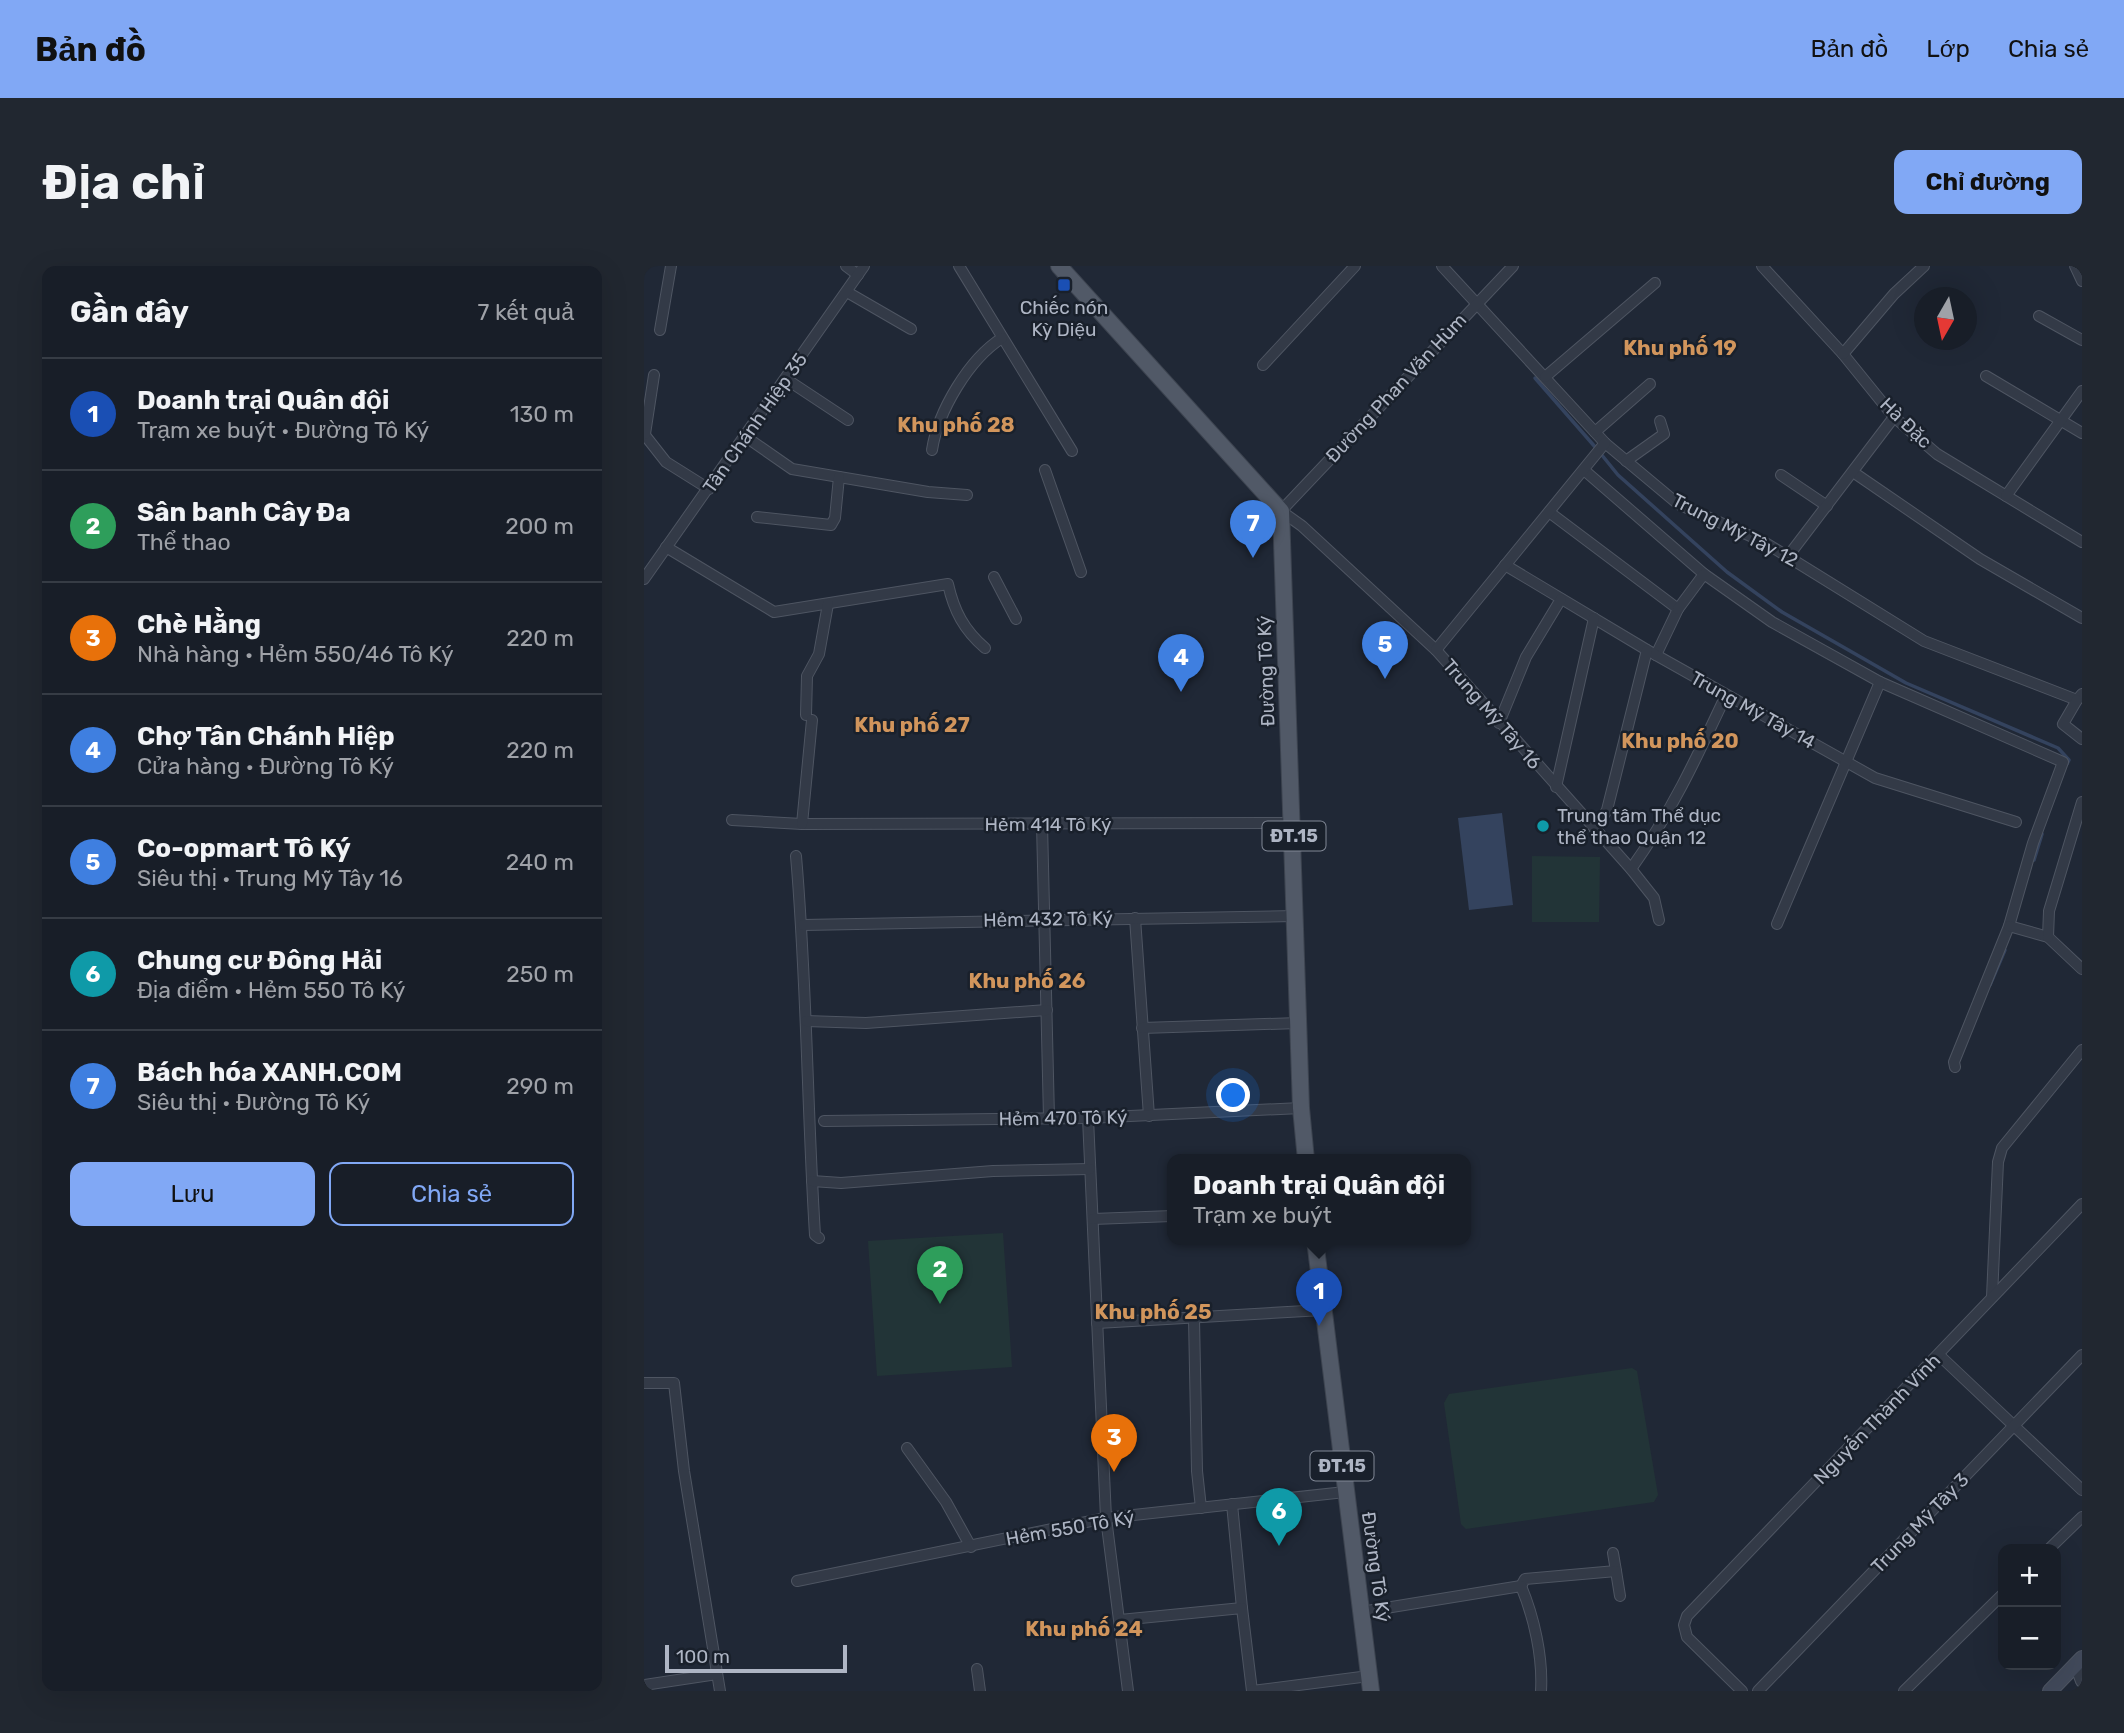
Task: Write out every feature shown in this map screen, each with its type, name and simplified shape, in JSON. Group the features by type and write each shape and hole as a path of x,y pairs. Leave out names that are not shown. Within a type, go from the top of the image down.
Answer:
{"main road":[{"path":"1059,266 1281,511"},
{"name":"Đường Tô Ký","path":"1281,511 1294,823 1294,916 1301,1108 1305,1154"},
{"name":"Đường Tô Ký","path":"1316,1245 1370,1684"},
{"path":"2050,1691 2079,1661"}],"street":[{"path":"660,330 671,266"},
{"path":"846,266 861,271"},
{"path":"959,266 1072,451"},
{"path":"1263,365 1355,266"},
{"name":"Trung Mỹ Tây 12","path":"1442,266 1604,445 1678,504 1789,555 1924,641 2080,697"},
{"name":"Đường Phan Văn Hùm","path":"1281,511 1475,302 1513,266"},
{"path":"1843,354 1894,293 1924,266"},
{"path":"2075,266 2082,281"},
{"name":"Hà Đặc","path":"1764,267 1843,354 1894,417 1937,454 2082,542"},
{"name":"Tân Chánh Hiệp 35","path":"644,579 746,438 861,271"},
{"path":"1545,377 1655,283"},
{"path":"847,292 911,329"},
{"path":"2039,316 2082,340"},
{"path":"932,450 935,429 974,362 985,349 1002,338"},
{"path":"654,374 644,434 666,462 709,489"},
{"path":"1986,376 2082,433"},
{"path":"786,379 848,420"},
{"path":"1595,432 1650,384"},
{"path":"2006,496 2082,391"},
{"path":"1789,555 1894,417"},
{"path":"1626,461 1664,434 1660,421"},
{"path":"746,438 792,469 967,495"},
{"path":"1436,650 1604,445"},
{"path":"1045,470 1081,572"},
{"path":"1584,470 1704,574 1772,622 1880,682 2063,762 2033,843 2009,926 1954,1062 1955,1068"},
{"path":"1853,472 1980,559 2082,618"},
{"path":"1781,475 1827,506"},
{"path":"757,517 831,525 835,517 839,477"},
{"name":"Trung Mỹ Tây 16","path":"1281,511 1302,526 1436,650 1630,869 1654,898 1660,920"},
{"path":"1549,512 1678,609"},
{"path":"666,547 769,611 779,612 948,584 958,615 985,648"},
{"name":"Trung Mỹ Tây 14","path":"1505,565 1651,652 1875,778 2016,822"},
{"path":"1595,830 1606,810 1651,652 1704,574"},
{"path":"994,577 1016,619"},
{"path":"1499,723 1527,657 1561,599"},
{"path":"802,824 809,718 807,676 819,654 828,604"},
{"path":"1556,787 1594,618"},
{"path":"1777,924 1880,682"},
{"path":"1630,869 1661,827 1686,784 1726,695"},
{"path":"2080,697 2063,724 2082,739"},
{"path":"2048,937 2049,911 2082,802"},
{"name":"Hẻm 414 Tô Ký","path":"732,820 802,824 1294,823"},
{"path":"1042,824 1049,1118"},
{"path":"796,856 803,925 815,1234 819,1238"},
{"name":"Hẻm 432 Tô Ký","path":"803,925 1294,916"},
{"path":"1135,918 1149,1116"},
{"path":"2009,926 2048,937 2082,969"},
{"path":"806,1021 866,1023 1047,1010"},
{"path":"1142,1028 1298,1023"},
{"path":"1992,1297 1998,1162 2002,1148 2082,1050"},
{"name":"Hẻm 470 Tô Ký","path":"824,1121 1088,1118 1301,1108"},
{"path":"1088,1118 1106,1518 1128,1691"},
{"path":"812,1181 841,1183 993,1171 1090,1169"},
{"name":"Nguyễn Thành Vĩnh","path":"1735,1689 1686,1637 1684,1625 1687,1616 2082,1205"},
{"path":"1093,1219 1167,1216"},
{"path":"1097,1323 1194,1320 1323,1310"},
{"path":"1194,1320 1197,1471 1201,1508"},
{"path":"1939,1354 2082,1490"},
{"name":"Trung Mỹ Tây 3","path":"1758,1691 2082,1355"},
{"path":"644,1383 674,1383 720,1691"},
{"path":"907,1448 946,1502 971,1547"},
{"name":"Hẻm 550 Tô Ký","path":"797,1581 1106,1518 1345,1492"},
{"path":"1232,1504 1252,1691 1370,1684"},
{"path":"2054,1544 2082,1517"},
{"path":"1613,1553 1620,1595"},
{"path":"1521,1586 1525,1579 1616,1571"},
{"path":"1361,1612 1521,1586"},
{"path":"1521,1586 1530,1606 1542,1675 1541,1691"},
{"path":"1904,1691 1998,1599"},
{"path":"1120,1620 1242,1608"},
{"path":"2079,1661 2082,1681"},
{"path":"977,1669 980,1691"},
{"path":"644,1685 717,1674"}],"shaded area":[{"path":"1532,856 1600,857 1599,922 1532,922"},
{"path":"1003,1233 1012,1367 877,1376 868,1241"},
{"path":"1632,1368 1637,1371 1658,1495 1654,1502 1466,1529 1461,1524 1444,1403 1449,1394"}],"water":[{"path":"1502,813 1513,905 1469,910 1458,818"}],"waterway":[{"path":"1535,378 1596,448"},
{"path":"1601,454 1618,475 1727,572 1782,612 1906,683 2058,748 2069,760 2067,764"},
{"path":"2034,860 2042,834"},
{"path":"1990,985 2005,950"}],"place":[{"name":"Chiếc nón Kỳ Diệu","path":"1064,285"},
{"name":"Bách hóa XANH.COM","path":"1253,558"},
{"name":"Co-opmart Tô Ký","path":"1385,679"},
{"name":"Chợ Tân Chánh Hiệp","path":"1181,692"},
{"name":"Trung tâm Thể dục thể thao Quận 12","path":"1543,826"},
{"name":"Sân banh Cây Đa","path":"940,1304"},
{"name":"Doanh trại Quân đội","path":"1319,1326"},
{"name":"Chè Hằng","path":"1114,1472"},
{"name":"Chung cư Đông Hải","path":"1279,1546"}],"district":[{"name":"Khu phố 19","path":"1680,347"},
{"name":"Khu phố 28","path":"956,424"},
{"name":"Khu phố 27","path":"912,724"},
{"name":"Khu phố 20","path":"1680,740"},
{"name":"Khu phố 26","path":"1027,980"},
{"name":"Khu phố 25","path":"1153,1311"},
{"name":"Khu phố 24","path":"1084,1628"}]}
